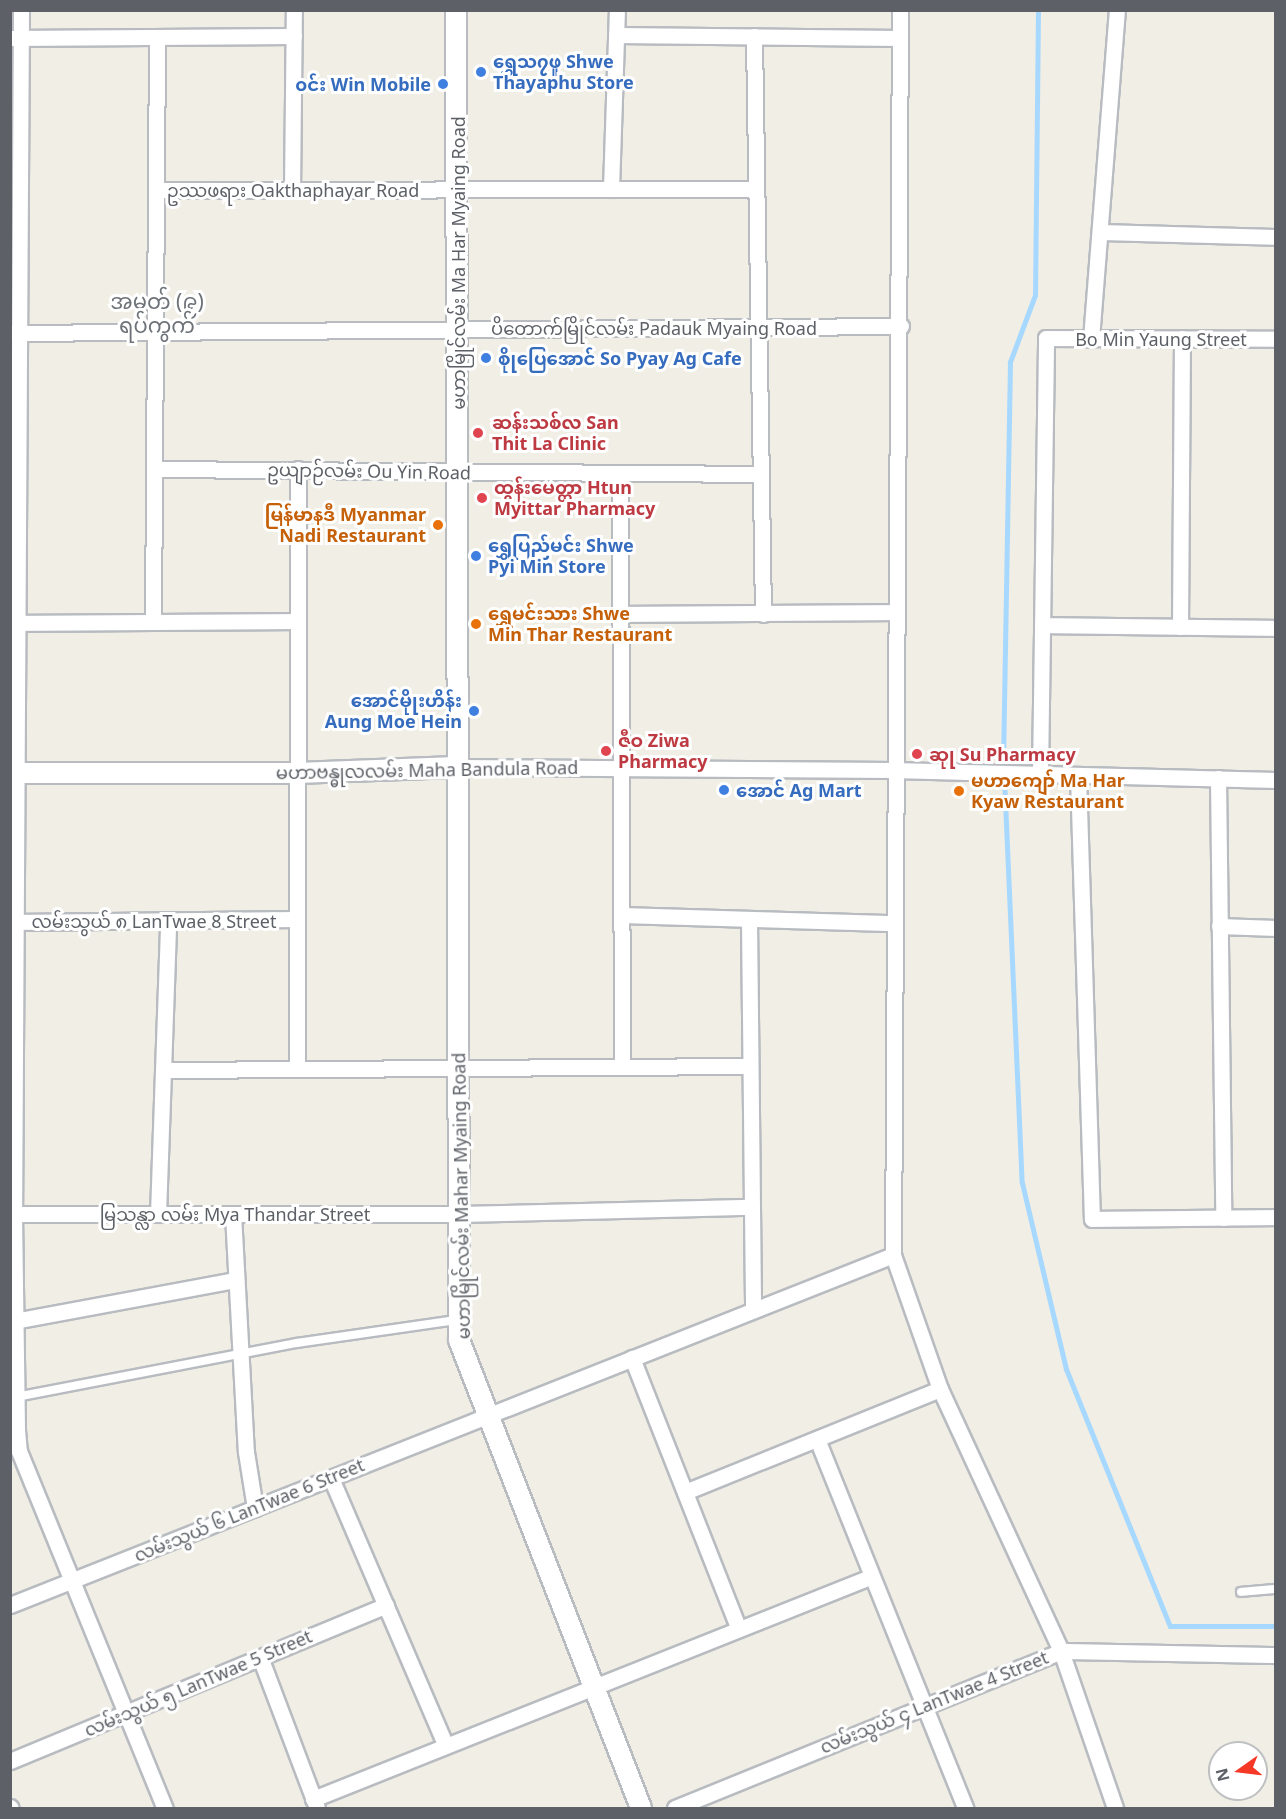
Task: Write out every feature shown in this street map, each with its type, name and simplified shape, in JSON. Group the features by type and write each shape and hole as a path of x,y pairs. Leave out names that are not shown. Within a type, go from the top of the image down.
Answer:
{"street":[{"path":"21,10 16,38 12,1214 15,1452 73,1580 165,1809"},
{"path":"292,190 294,10"},
{"name":"မဟာမြိုင်လမ်း Ma Har Myaing Road","path":"456,10 459,328 456,767"},
{"path":"610,189 616,10"},
{"path":"900,10 901,326 893,770 895,923 893,1255 940,1389 1061,1651 1115,1809"},
{"path":"1091,339 1117,10"},
{"path":"616,35 900,38"},
{"path":"16,38 294,36"},
{"path":"754,36 763,614"},
{"path":"153,622 157,37"},
{"name":"ဥဿဖရား Oakthaphayar Road","path":"156,190 756,189"},
{"path":"1100,232 1275,237"},
{"name":"ပိတောက်မြိုင်လမ်း Padauk Myaing Road","path":"16,333 901,326"},
{"name":"Bo Min Yaung Street","path":"1042,625 1046,338 1275,339"},
{"path":"1180,627 1182,338"},
{"name":"ဥယျာဉ်လမ်း Ou Yin Road","path":"154,469 760,474"},
{"path":"297,1069 298,469"},
{"path":"620,473 622,1067"},
{"path":"620,614 896,612"},
{"path":"14,622 297,621"},
{"path":"1040,774 1042,625 1275,628"},
{"name":"မဟာဗန္ဓုလလမ်း Maha Bandula Road","path":"14,773 297,772 456,767 893,770 1275,780"},
{"name":"မဟာမြိုင်လမ်း Mahar Myaing Road","path":"456,767 459,1340 641,1809"},
{"path":"1078,775 1092,1219 1275,1217"},
{"path":"1218,778 1223,1218"},
{"path":"621,915 895,923"},
{"name":"လမ်းသွယ် ၈ LanTwae 8 Street","path":"13,922 297,920"},
{"path":"749,920 753,1310"},
{"path":"158,1214 168,921"},
{"path":"1219,926 1275,928"},
{"path":"164,1070 750,1066"},
{"name":"မြသန္လာ လမ်း Mya Thandar Street","path":"12,1214 459,1214 751,1207"},
{"path":"233,1214 246,1452 255,1508"},
{"name":"လမ်းသွယ် ၆ LanTwae 6 Street","path":"10,1605 893,1255"},
{"path":"14,1321 236,1280"},
{"path":"632,1358 739,1629"},
{"path":"685,1492 940,1389"},
{"path":"817,1439 870,1578 965,1809"},
{"path":"332,1478 445,1744"},
{"path":"260,1657 315,1804 445,1744 870,1578"},
{"name":"လမ်းသွယ် ၅ LanTwae 5 Street","path":"10,1761 386,1605"},
{"name":"လမ်းသွယ် ၄ LanTwae 4 Street","path":"675,1809 1061,1651 1275,1655"}],"lane":[{"path":"15,1397 241,1352 459,1320"},
{"path":"1240,1592 1275,1589"}],"waterway":[{"path":"1038,10 1035,295 1010,362 1003,755 1022,1183 1066,1369 1170,1626 1276,1626"}],"place":[{"name":"ရွှေသ၇ဖူ Shwe Thayaphu Store","path":"481,72"},
{"name":"၀င်း Win Mobile","path":"443,84"},
{"name":"စိုုပြေအောင် So Pyay Ag Cafe","path":"486,358"},
{"name":"ဆန်းသစ်လ San Thit La Clinic","path":"478,433"},
{"name":"ထွန်းမေတ္တာ Htun Myittar Pharmacy","path":"482,498"},
{"name":"မြန်မာနဒီ Myanmar Nadi Restaurant","path":"438,525"},
{"name":"ရွှေပြည်မင်း Shwe Pyi Min Store","path":"476,556"},
{"name":"ရွှေမင်းသား Shwe Min Thar Restaurant","path":"476,624"},
{"name":"အောင်မိုုးဟိန်း Aung Moe Hein","path":"474,711"},
{"name":"ဇီဝ Ziwa Pharmacy","path":"606,751"},
{"name":"ဆုု Su Pharmacy","path":"917,754"},
{"name":"အောင် Ag Mart","path":"724,790"},
{"name":"မဟာကျော် Ma Har Kyaw Restaurant","path":"959,791"}],"district":[{"name":"အမှတ် (၉) ရပ်ကွက်","path":"157,313"}]}
